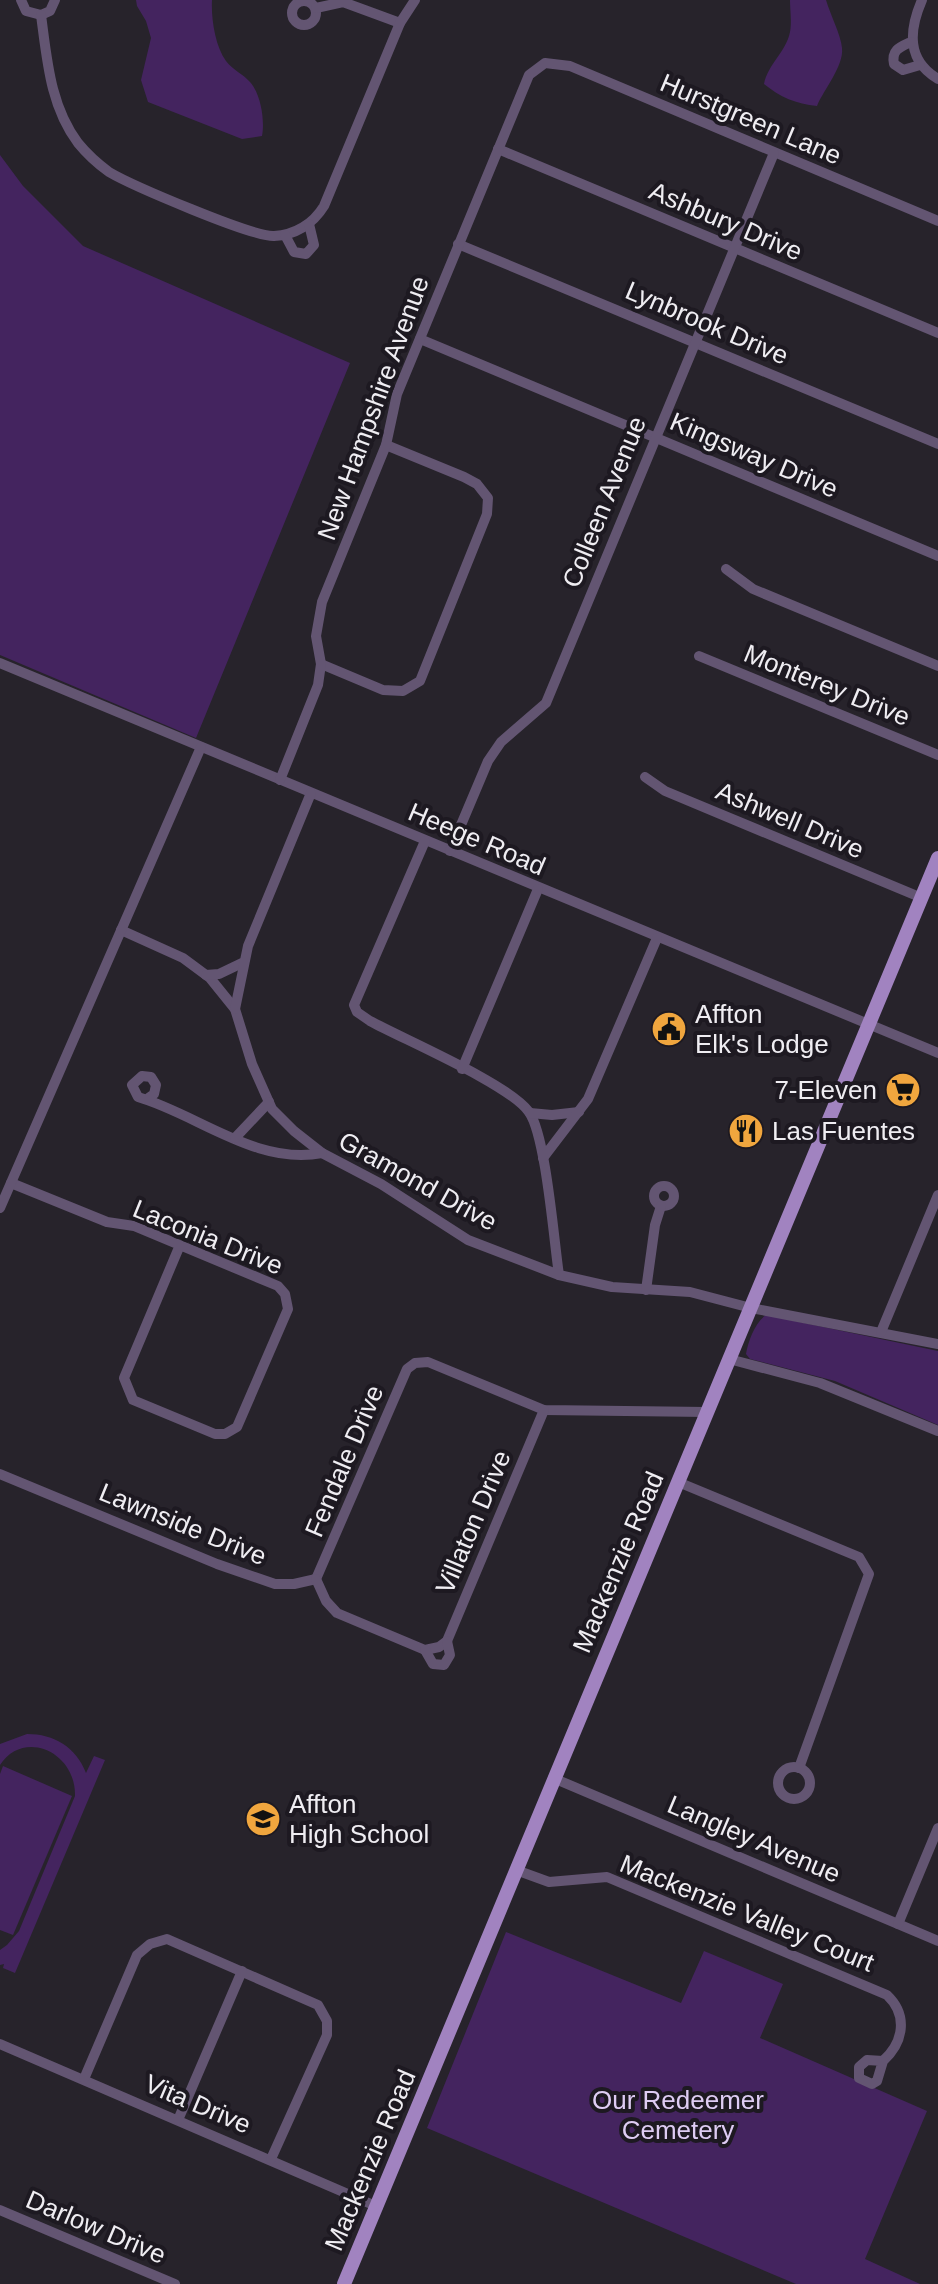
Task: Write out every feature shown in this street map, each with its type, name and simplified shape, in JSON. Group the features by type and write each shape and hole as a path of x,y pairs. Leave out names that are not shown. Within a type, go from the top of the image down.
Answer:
{"main road":[{"name":"Mackenzie Road","path":"344,2284 938,858"}],"street":[{"path":"21,0 26,11 41,15 50,11 55,0"},
{"path":"41,15 54,93 66,125 87,153 125,180 251,232 268,236 285,235 309,224 320,212 400,23 415,0"},
{"path":"922,0 911,42 920,65 938,79"},
{"path":"316,8 343,2 400,23"},
{"path":"911,42 895,50 892,57 894,64 903,70 920,65"},
{"name":"New Hampshire Avenue","path":"280,780 318,685 321,664 316,636 322,602 386,445 397,394 529,75 545,63"},
{"name":"Hurstgreen Lane","path":"545,63 570,66 938,221"},
{"name":"Ashbury Drive","path":"498,149 938,333"},
{"name":"Colleen Avenue","path":"450,851 488,761 501,742 546,703 774,153"},
{"path":"285,235 294,252 306,254 314,245 309,224"},
{"name":"Lynbrook Drive","path":"458,244 938,444"},
{"name":"Kingsway Drive","path":"420,339 938,556"},
{"path":"321,664 383,690 403,691 420,681 487,514 488,498 477,484 386,445"},
{"path":"726,569 753,589 938,666"},
{"name":"Monterey Drive","path":"699,656 938,755"},
{"name":"Heege Road","path":"0,663 938,1053"},
{"path":"0,1208 201,747"},
{"name":"Ashwell Drive","path":"645,777 665,791 922,898"},
{"path":"235,1009 244,961 311,793"},
{"path":"425,841 354,1005 357,1012 370,1021 506,1091 530,1113 543,1158 559,1275"},
{"path":"462,1069 538,889"},
{"name":"Gramond Drive","path":"121,930 183,958 206,975 235,1009 252,1064 272,1109 294,1131 322,1153 381,1184 468,1240 559,1275 612,1287 690,1292 751,1308 938,1344"},
{"path":"543,1158 588,1099 657,938"},
{"path":"206,975 238,967 244,961"},
{"path":"147,1099 235,1138 287,1156 322,1153"},
{"path":"235,1138 269,1102"},
{"path":"530,1113 552,1115 579,1112"},
{"name":"Laconia Drive","path":"11,1183 98,1219 134,1226 180,1245 278,1286 285,1294 288,1309 237,1427 225,1434 215,1434 133,1400 124,1378 180,1245"},
{"path":"881,1332 938,1195"},
{"path":"646,1290 655,1225 661,1206"},
{"path":"729,1359 820,1383 938,1431"},
{"name":"Fendale Drive","path":"316,1579 407,1369 415,1363 428,1362 544,1410"},
{"path":"544,1410 707,1412"},
{"name":"Villaton Drive","path":"443,1644 544,1410"},
{"name":"Lawnside Drive","path":"0,1474 217,1564 275,1584 316,1579"},
{"path":"678,1482 859,1557 869,1574 799,1768"},
{"path":"316,1579 326,1601 337,1613 425,1650 433,1664 444,1665 450,1655 443,1644 425,1650"},
{"name":"Langley Avenue","path":"553,1778 938,1941"},
{"path":"898,1924 938,1828"},
{"name":"Mackenzie Valley Court","path":"516,1870 549,1882 607,1877 887,1995 897,2004 902,2021 898,2042 883,2061"},
{"path":"84,2079 137,1955 150,1944 167,1939 242,1971 318,2005 327,2021 327,2035 271,2159"},
{"path":"178,2120 242,1971"},
{"name":"Vita Drive","path":"0,2044 378,2207"},
{"name":"Darlow Drive","path":"0,2210 175,2284"}],"green space":[{"path":"136,0 212,0 214,32 222,55 257,93 262,115 262,136 242,139 148,102 141,80 151,38"},
{"path":"790,0 826,0 841,43 840,62 817,106 789,99 764,84 788,39"},
{"path":"0,155 23,186 83,246 350,363 196,738 0,655"},
{"path":"766,1315 938,1351 938,1425 835,1381 750,1359 746,1354 750,1338"},
{"path":"27,1734 46,1736 63,1744 76,1756 86,1773 94,1756 105,1760 15,1973 3,1968 4,1964 0,1965 0,1950 19,1931 75,1796 67,1767 46,1750 22,1748 10,1754 0,1765 0,1744"},
{"path":"3,1766 72,1796 13,1935 0,1930 0,1774"},
{"name":"Our Redeemer Cemetery","path":"506,1932 681,2003 704,1951 783,1984 760,2038 927,2111 865,2259 920,2284 796,2284 427,2128"}],"place":[{"name":"Affton Elk's Lodge","path":"669,1029"},
{"name":"7-Eleven","path":"903,1090"},
{"name":"Las Fuentes","path":"746,1131"},
{"name":"Affton High School","path":"263,1819"}]}
